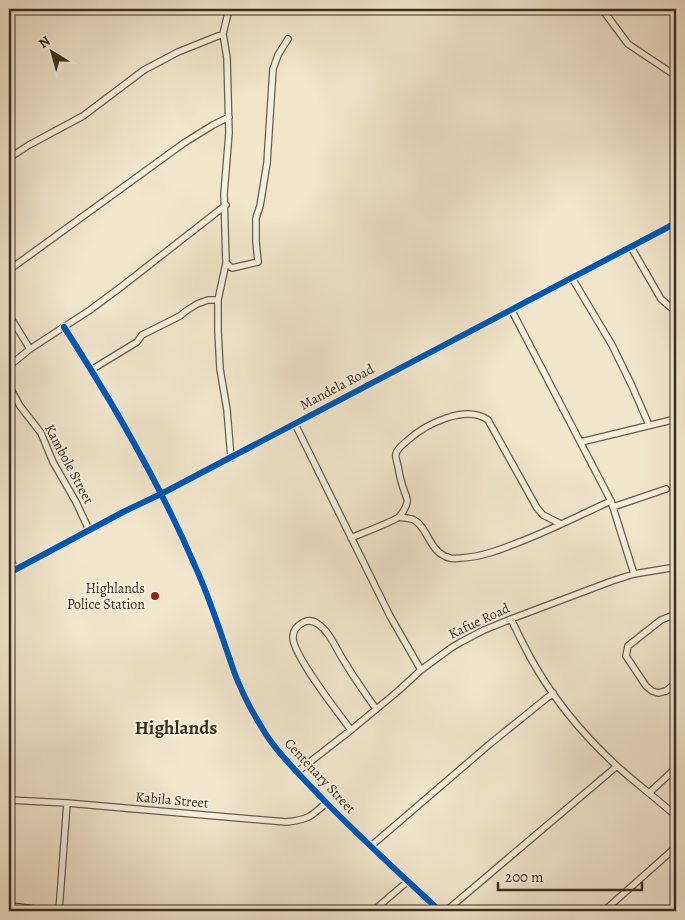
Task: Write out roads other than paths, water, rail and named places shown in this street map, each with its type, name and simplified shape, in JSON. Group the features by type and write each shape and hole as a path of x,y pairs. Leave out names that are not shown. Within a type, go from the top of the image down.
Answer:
{"highway":[{"path":"9,908 35,911"}],"street":[{"path":"229,9 223,34 227,58 229,117 224,194 226,205 226,263 218,300 218,331 220,369 227,410 231,458"},
{"path":"602,9 628,44 676,76"},
{"path":"9,158 83,116 144,70 178,52 223,34"},
{"path":"226,263 232,268 258,262 256,218 260,206 266,164 273,69 278,55 288,39"},
{"path":"9,270 184,143 212,125 229,117"},
{"path":"9,366 30,349 90,310 121,287 226,205"},
{"name":"Mandela Road","path":"12,571 231,458 676,223"},
{"path":"631,246 661,298 676,312"},
{"path":"572,278 612,344 649,425"},
{"path":"91,370 137,342 142,335 208,300 218,300"},
{"path":"511,309 612,504 634,574"},
{"path":"9,316 30,349"},
{"name":"Centenary Street","path":"64,327 120,419 161,494 208,596 239,686 252,712 278,752 326,803 440,911"},
{"name":"Kambole Street","path":"9,386 20,406 41,433 53,462 76,502 89,530"},
{"path":"399,517 407,504 397,462 396,454 400,448 427,426 445,418 475,414 483,416 488,420 537,508 543,515 561,524"},
{"path":"581,442 676,419"},
{"path":"295,424 400,635 421,670"},
{"path":"351,538 399,517 410,518 420,524 431,543 441,555 451,559 471,558 496,551 612,504 666,488"},
{"path":"9,556 12,571"},
{"name":"Kafue Road","path":"297,772 352,730 421,670 461,642 511,619 612,581 634,574 676,567"},
{"path":"676,614 661,620 628,646 626,656 646,686 652,691 658,693 666,692 676,683"},
{"path":"511,619 531,658 553,693 584,732 617,766 676,816"},
{"path":"352,730 296,649 292,636 296,627 305,622 313,621 320,624 376,709"},
{"path":"370,846 490,743 553,693"},
{"path":"446,911 617,766"},
{"path":"649,793 676,768"},
{"name":"Kabila Street","path":"9,800 67,803 286,822 308,818 326,803"},
{"path":"59,911 67,803"},
{"path":"604,911 676,847"},
{"path":"373,911 408,881"}],"place":[{"name":"Highlands Police Station","path":"155,596"}],"district":[{"name":"Highlands","path":"176,728"}]}
